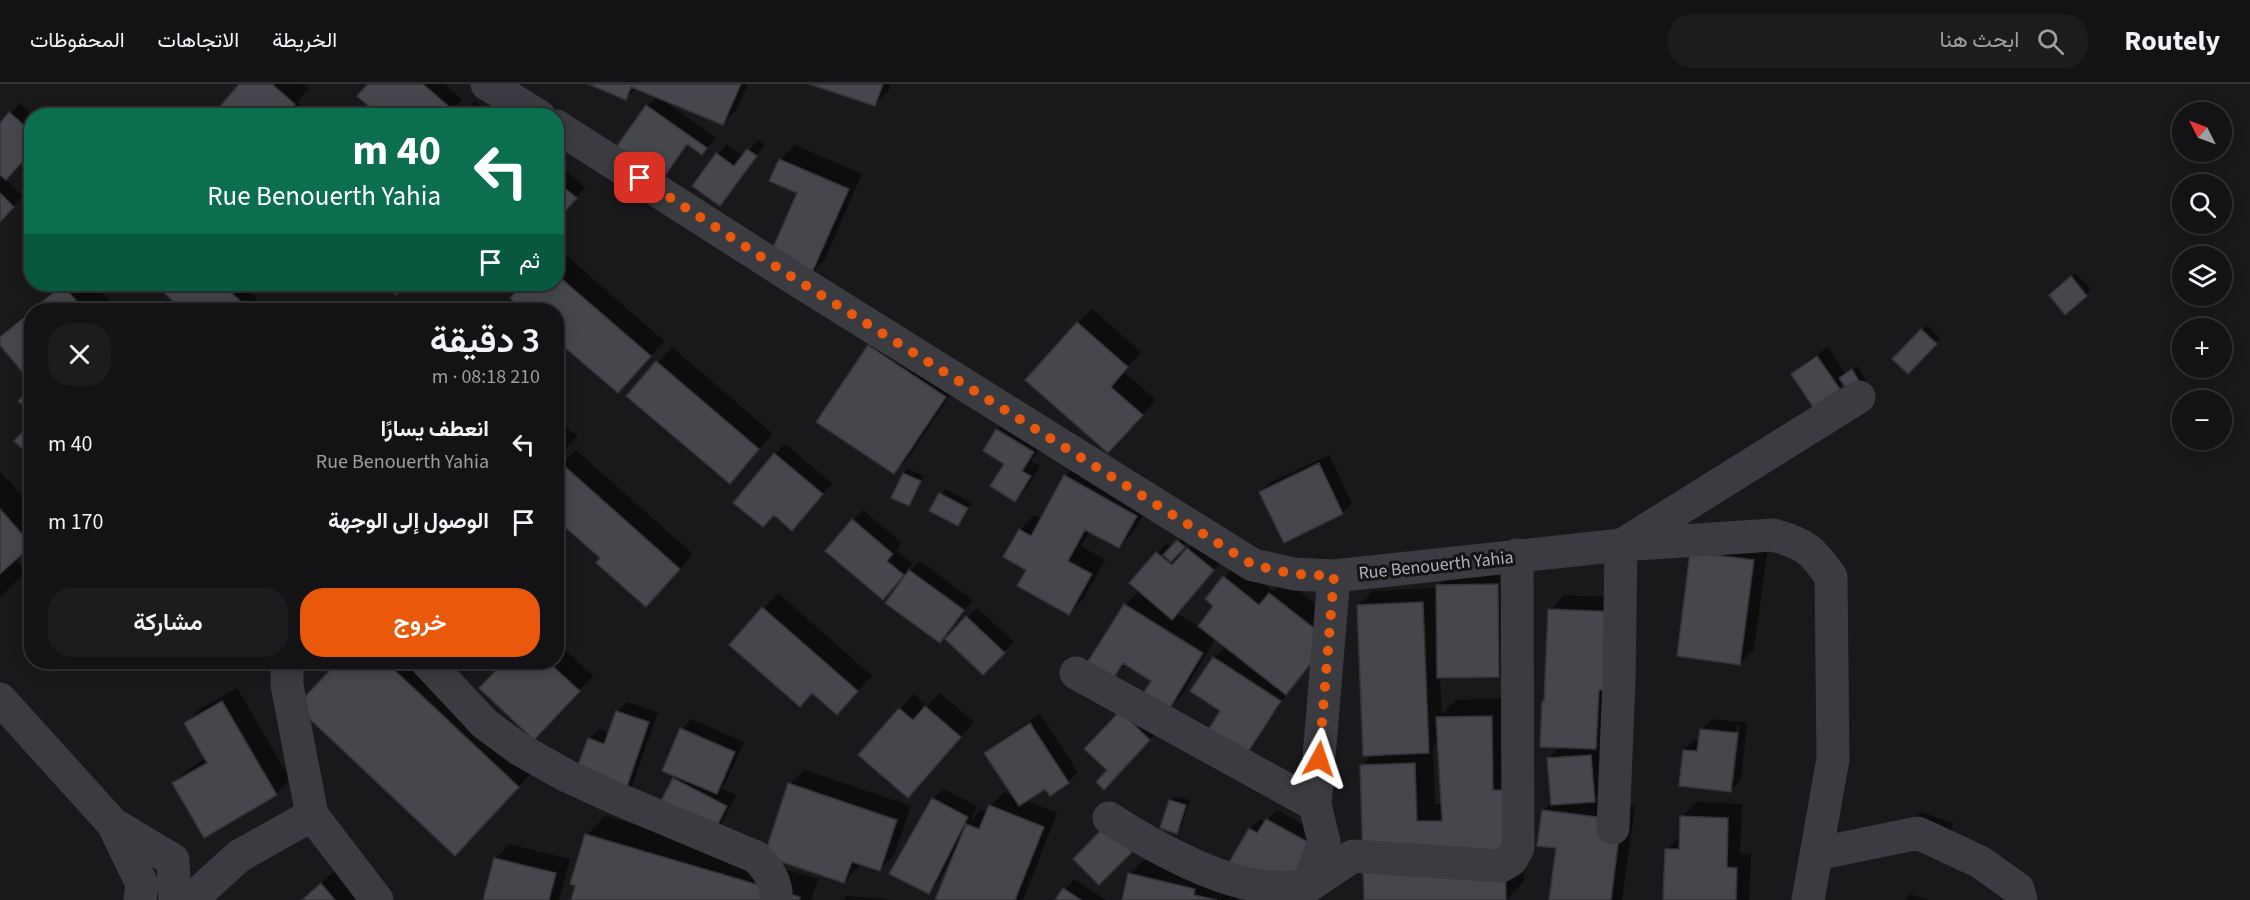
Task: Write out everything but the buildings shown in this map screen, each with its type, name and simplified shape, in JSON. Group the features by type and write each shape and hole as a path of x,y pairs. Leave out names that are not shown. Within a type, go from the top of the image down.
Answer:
{"street":[{"path":"487,84 527,108"},
{"name":"Rue Benouerth Yahia","path":"564,131 789,275 1253,565 1294,574 1334,576 1621,545 1773,535 1797,542 1817,557 1831,577 1833,759 1808,900"},
{"path":"1613,828 1619,681 1621,545 1859,397"},
{"path":"1109,818 1146,843 1244,883 1269,887 1307,887 1353,855 1500,866 1511,860 1518,848 1517,555"},
{"path":"1307,887 1324,842 1315,805 1334,576"},
{"path":"287,669 287,685 312,815 377,900"},
{"path":"434,669 485,724 519,749 567,776 613,797 756,857 769,870 777,895 776,900"},
{"path":"1076,673 1315,805"},
{"path":"0,699 112,824 142,884 140,900"},
{"path":"191,900 239,856 312,815"},
{"path":"112,824 173,860 175,900"},
{"path":"1816,854 1917,832 1980,862 2018,889 2021,900"}],"route":[{"path":"640,178 789,275 1253,565 1294,574 1334,576 1319,759"}]}
